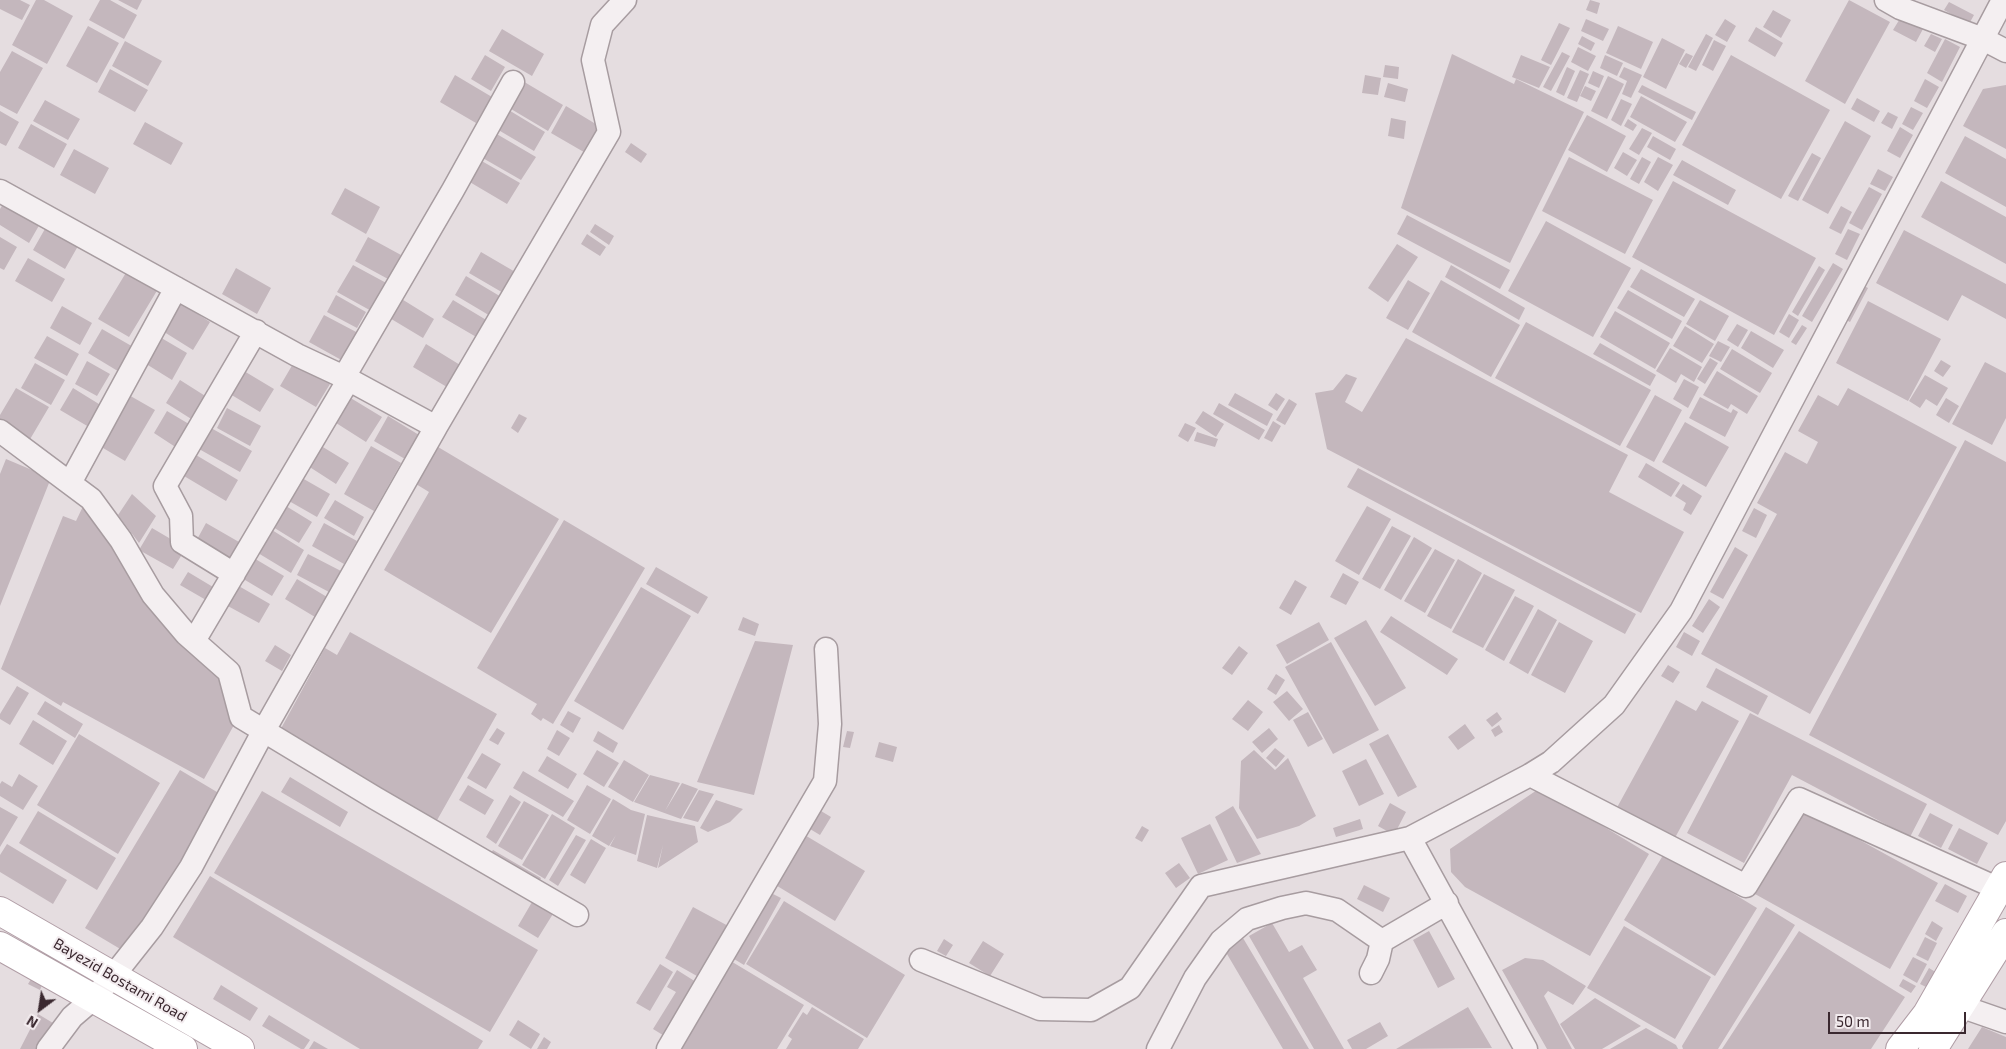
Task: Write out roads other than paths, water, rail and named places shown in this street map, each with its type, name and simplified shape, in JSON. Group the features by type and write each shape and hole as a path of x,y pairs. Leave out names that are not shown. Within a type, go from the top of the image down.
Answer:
{"main road":[{"path":"1900,1049 1927,1014 2003,882"},
{"name":"Bayezid Bostami Road","path":"0,911 240,1049"},
{"path":"1933,1049 2006,933"},
{"name":"Bayezid Bostami Road","path":"0,946 183,1049"}],"street":[{"path":"48,1049 72,1018 114,976 152,927 191,867 263,732 436,427 609,132 592,60 602,25 625,0"},
{"path":"1886,0 1900,8 1983,39 2006,51"},
{"path":"921,960 1040,1009 1091,1010 1130,988 1172,931 1201,886 1410,838 1551,762 1614,705 1681,611 2003,0"},
{"path":"194,641 454,190 513,82"},
{"path":"0,191 297,355 346,378 436,427"},
{"path":"70,483 176,288"},
{"path":"234,574 182,542 181,516 165,486 256,331"},
{"path":"0,431 92,500 121,540 153,595 194,641 229,672 241,717 263,732 577,914"},
{"path":"668,1049 824,781 830,724 826,648"},
{"path":"1530,775 1746,886 1799,799 2003,882"},
{"path":"1410,838 1526,1049"},
{"path":"1158,1049 1195,978 1221,941 1247,919 1306,903 1337,910 1382,941"},
{"path":"1371,973 1378,959 1382,941 1447,903"},
{"path":"1960,1006 2006,1022"}]}
